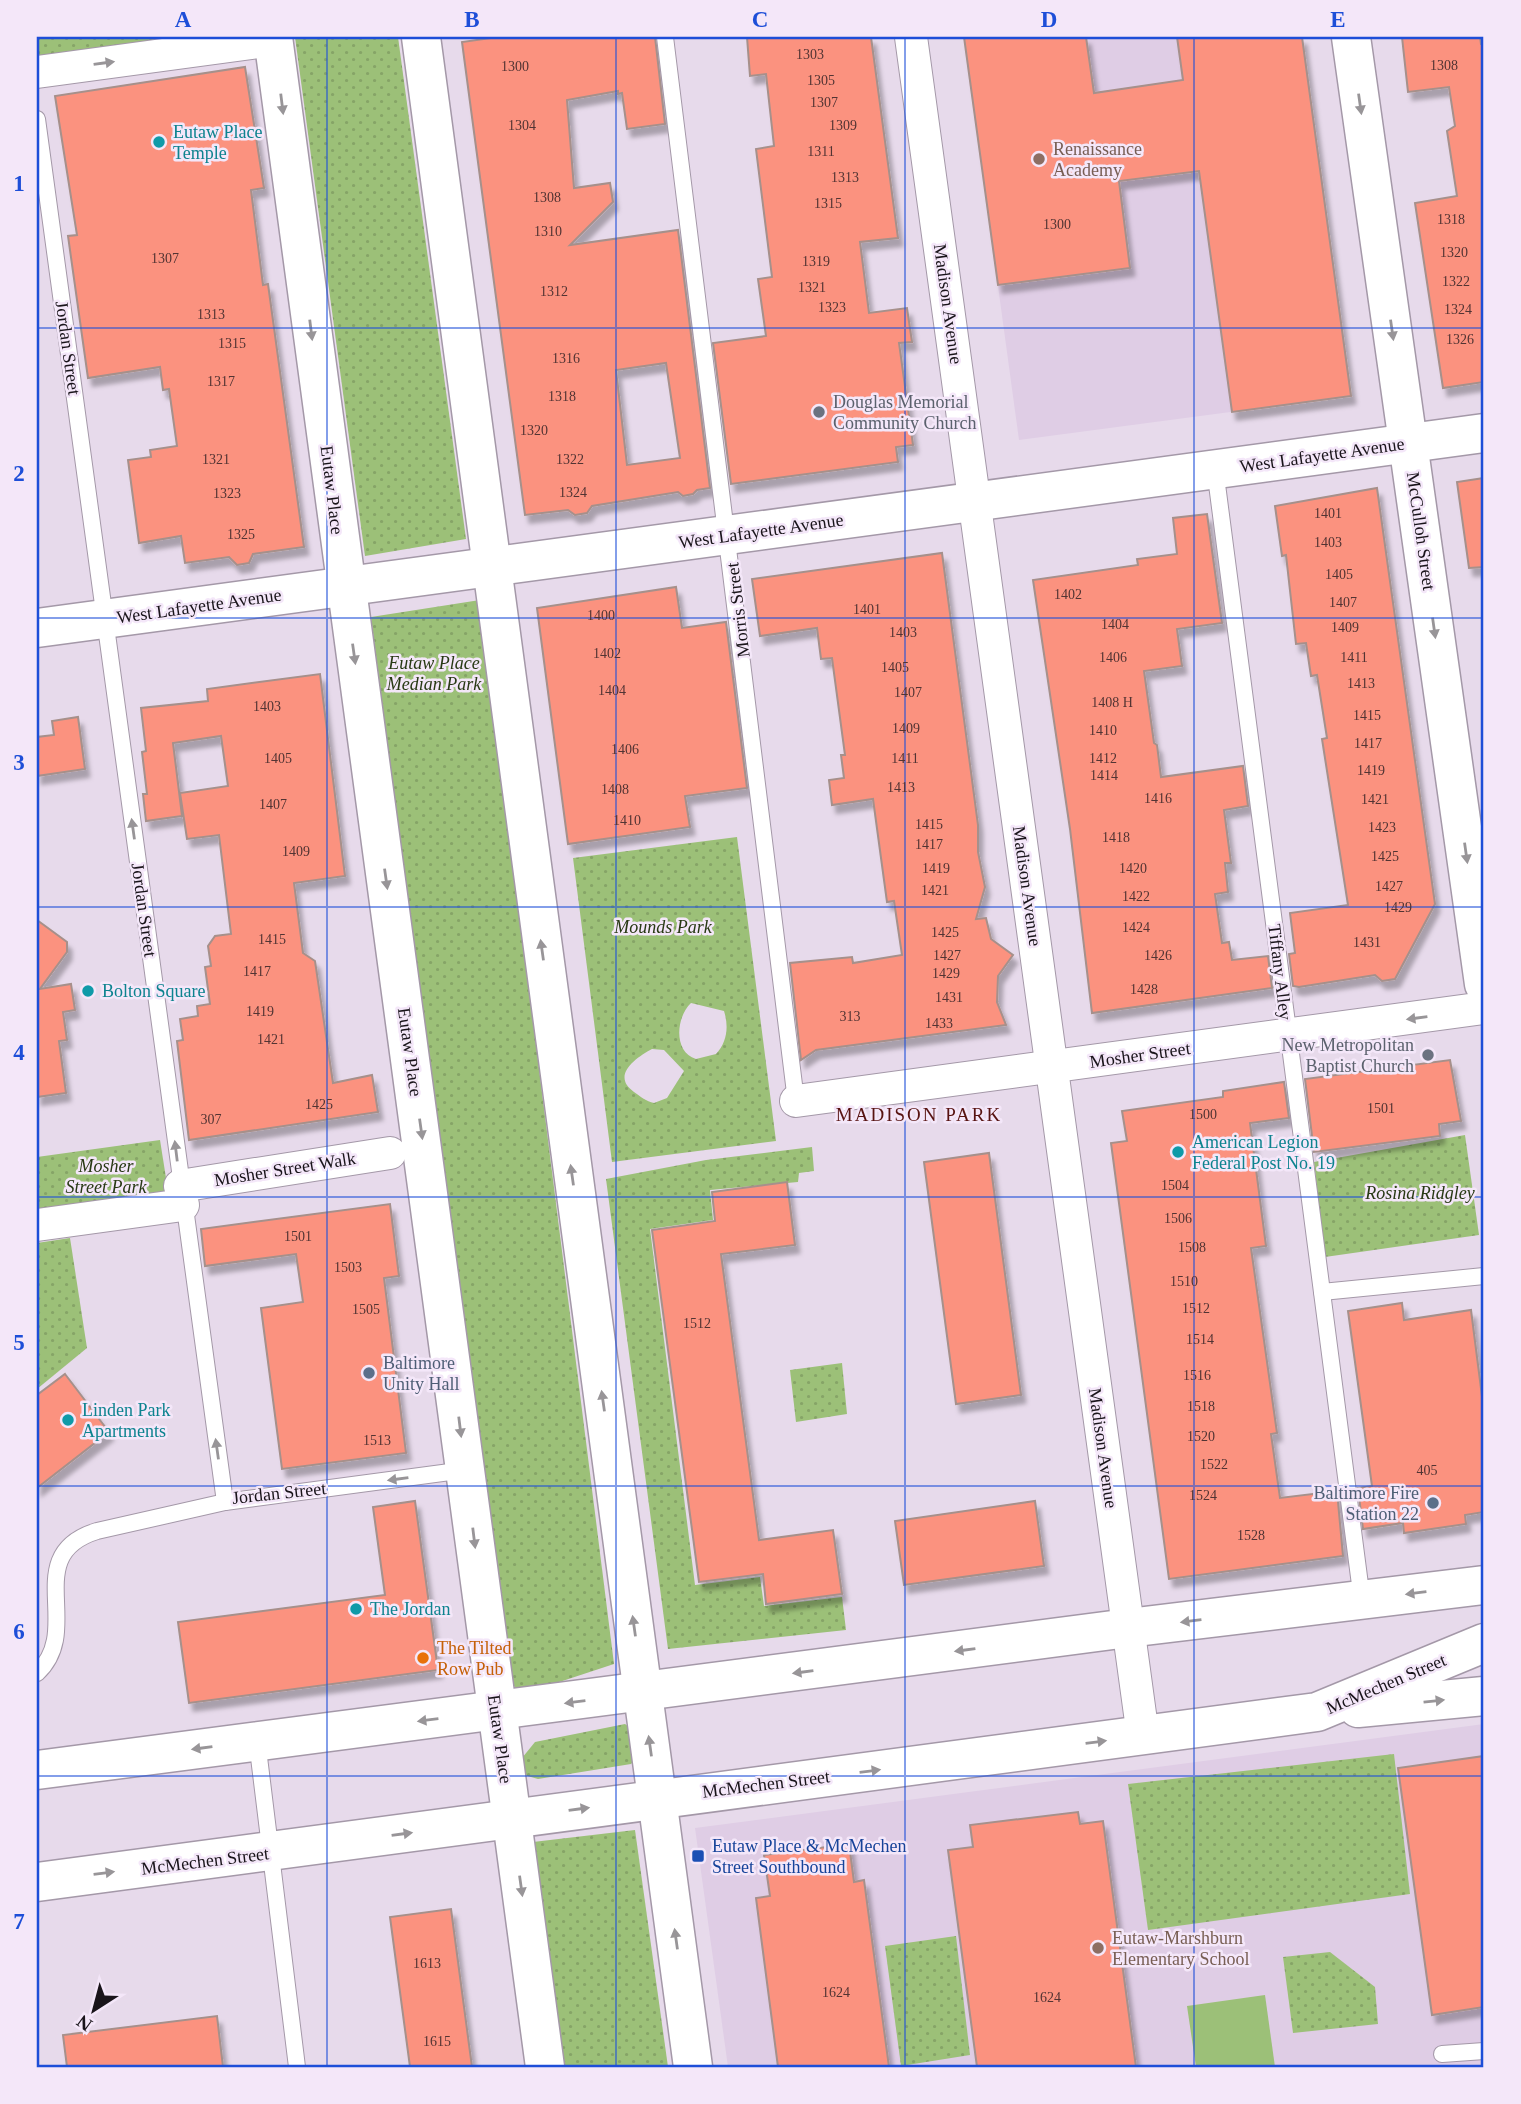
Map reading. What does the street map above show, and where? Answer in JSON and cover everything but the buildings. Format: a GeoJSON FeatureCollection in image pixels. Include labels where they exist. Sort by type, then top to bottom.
{"type":"FeatureCollection","features":[{"type":"Feature","properties":{"kind":"street"},"geometry":{"type":"LineString","coordinates":[[421,37],[693,2067]]}},
{"type":"Feature","properties":{"kind":"street","name":"Madison Avenue"},"geometry":{"type":"LineString","coordinates":[[911,37],[1143,1736]]}},
{"type":"Feature","properties":{"kind":"street","name":"McCulloh Street"},"geometry":{"type":"LineString","coordinates":[[1351,37],[1484,984]]}},
{"type":"Feature","properties":{"kind":"street"},"geometry":{"type":"LineString","coordinates":[[37,72],[273,38]]}},
{"type":"Feature","properties":{"kind":"street","name":"Eutaw Place"},"geometry":{"type":"LineString","coordinates":[[273,38],[545,2067]]}},
{"type":"Feature","properties":{"kind":"street","name":"West Lafayette Avenue"},"geometry":{"type":"LineString","coordinates":[[37,628],[1484,433]]}},
{"type":"Feature","properties":{"kind":"street","name":"Mosher Street"},"geometry":{"type":"LineString","coordinates":[[796,1101],[1484,1008]]}},
{"type":"Feature","properties":{"kind":"street","name":"Mosher Street Walk"},"geometry":{"type":"LineString","coordinates":[[182,1195],[390,1153]]}},
{"type":"Feature","properties":{"kind":"street"},"geometry":{"type":"LineString","coordinates":[[37,1225],[182,1195]]}},
{"type":"Feature","properties":{"kind":"street"},"geometry":{"type":"LineString","coordinates":[[37,1770],[643,1694],[1128,1628],[1484,1585]]}},
{"type":"Feature","properties":{"kind":"street","name":"McMechen Street"},"geometry":{"type":"LineString","coordinates":[[37,1882],[1317,1712],[1484,1643]]}},
{"type":"Feature","properties":{"kind":"street"},"geometry":{"type":"LineString","coordinates":[[1317,1712],[1484,1696]]}},
{"type":"Feature","properties":{"kind":"lane","name":"Morris Street"},"geometry":{"type":"LineString","coordinates":[[665,37],[729,535],[796,1101]]}},
{"type":"Feature","properties":{"kind":"lane","name":"Jordan Street"},"geometry":{"type":"LineString","coordinates":[[37,119],[225,1502],[466,1470]]}},
{"type":"Feature","properties":{"kind":"lane","name":"Tiffany Alley"},"geometry":{"type":"LineString","coordinates":[[1215,469],[1362,1600]]}},
{"type":"Feature","properties":{"kind":"lane"},"geometry":{"type":"LineString","coordinates":[[1322,1292],[1484,1276]]}},
{"type":"Feature","properties":{"kind":"lane"},"geometry":{"type":"LineString","coordinates":[[37,1673],[54,1651],[58,1632],[54,1573],[67,1548],[82,1535],[225,1502]]}},
{"type":"Feature","properties":{"kind":"lane"},"geometry":{"type":"LineString","coordinates":[[257,1741],[297,2067]]}},
{"type":"Feature","properties":{"kind":"lane"},"geometry":{"type":"LineString","coordinates":[[1442,2054],[1484,2051]]}},
{"type":"Feature","properties":{"kind":"shaded area"},"geometry":{"type":"Polygon","coordinates":[[[964,37],[1302,37],[1351,396],[1019,440],[964,37]]]}},
{"type":"Feature","properties":{"kind":"shaded area","name":"Eutaw-Marshburn Elementary School"},"geometry":{"type":"Polygon","coordinates":[[[1484,1724],[1484,2067],[728,2067],[695,1828],[1484,1724]]]}},
{"type":"Feature","properties":{"kind":"green space"},"geometry":{"type":"Polygon","coordinates":[[[37,37],[252,37],[37,70],[37,37]]]}},
{"type":"Feature","properties":{"kind":"green space"},"geometry":{"type":"Polygon","coordinates":[[[295,37],[398,37],[466,539],[365,556],[295,37]]]}},
{"type":"Feature","properties":{"kind":"green space","name":"Eutaw Place Median Park"},"geometry":{"type":"Polygon","coordinates":[[[480,600],[614,1664],[529,1692],[510,1685],[371,617],[480,600]]]}},
{"type":"Feature","properties":{"kind":"green space","name":"Mounds Park"},"geometry":{"type":"Polygon","coordinates":[[[737,837],[776,1141],[612,1162],[573,858],[737,837]],[[691,1003],[680,1025],[680,1042],[683,1049],[696,1059],[716,1054],[726,1034],[724,1011],[691,1003]],[[652,1049],[633,1062],[625,1074],[625,1080],[634,1092],[654,1103],[667,1098],[684,1071],[664,1050],[652,1049]]]}},
{"type":"Feature","properties":{"kind":"green space","name":"Rosina Ridgley"},"geometry":{"type":"Polygon","coordinates":[[[1465,1135],[1479,1235],[1325,1257],[1314,1162],[1465,1135]]]}},
{"type":"Feature","properties":{"kind":"green space","name":"Mosher Street Park"},"geometry":{"type":"Polygon","coordinates":[[[160,1140],[169,1197],[37,1215],[37,1157],[160,1140]]]}},
{"type":"Feature","properties":{"kind":"green space"},"geometry":{"type":"Polygon","coordinates":[[[812,1147],[814,1171],[799,1173],[798,1182],[710,1190],[713,1220],[650,1229],[695,1585],[760,1577],[764,1606],[842,1597],[846,1630],[668,1649],[606,1179],[706,1160],[812,1147]]]}},
{"type":"Feature","properties":{"kind":"green space"},"geometry":{"type":"Polygon","coordinates":[[[70,1238],[87,1348],[37,1389],[37,1243],[70,1238]]]}},
{"type":"Feature","properties":{"kind":"green space"},"geometry":{"type":"Polygon","coordinates":[[[842,1363],[847,1414],[796,1422],[790,1370],[842,1363]]]}},
{"type":"Feature","properties":{"kind":"green space"},"geometry":{"type":"Polygon","coordinates":[[[625,1724],[632,1729],[636,1759],[631,1764],[538,1779],[524,1775],[522,1758],[535,1742],[625,1724]]]}},
{"type":"Feature","properties":{"kind":"green space"},"geometry":{"type":"Polygon","coordinates":[[[1394,1754],[1410,1894],[1148,1930],[1128,1784],[1394,1754]]]}},
{"type":"Feature","properties":{"kind":"green space"},"geometry":{"type":"Polygon","coordinates":[[[635,1830],[668,2067],[562,2067],[533,1842],[635,1830]]]}},
{"type":"Feature","properties":{"kind":"green space"},"geometry":{"type":"Polygon","coordinates":[[[956,1936],[970,2055],[901,2066],[885,1946],[956,1936]]]}},
{"type":"Feature","properties":{"kind":"green space"},"geometry":{"type":"Polygon","coordinates":[[[1330,1952],[1375,1987],[1378,2024],[1293,2033],[1283,1957],[1330,1952]]]}},
{"type":"Feature","properties":{"kind":"green space"},"geometry":{"type":"Polygon","coordinates":[[[1265,1995],[1275,2067],[1196,2067],[1187,2006],[1265,1995]]]}},
{"type":"Feature","properties":{"kind":"place","name":"Eutaw Place Temple"},"geometry":{"type":"Point","coordinates":[159,142]}},
{"type":"Feature","properties":{"kind":"place","name":"Renaissance Academy"},"geometry":{"type":"Point","coordinates":[1039,159]}},
{"type":"Feature","properties":{"kind":"place","name":"Douglas Memorial Community Church"},"geometry":{"type":"Point","coordinates":[819,412]}},
{"type":"Feature","properties":{"kind":"place","name":"Bolton Square"},"geometry":{"type":"Point","coordinates":[88,991]}},
{"type":"Feature","properties":{"kind":"place","name":"New Metropolitan Baptist Church"},"geometry":{"type":"Point","coordinates":[1428,1055]}},
{"type":"Feature","properties":{"kind":"place","name":"American Legion Federal Post No. 19"},"geometry":{"type":"Point","coordinates":[1178,1152]}},
{"type":"Feature","properties":{"kind":"place","name":"Baltimore Unity Hall"},"geometry":{"type":"Point","coordinates":[369,1373]}},
{"type":"Feature","properties":{"kind":"place","name":"Linden Park Apartments"},"geometry":{"type":"Point","coordinates":[68,1420]}},
{"type":"Feature","properties":{"kind":"place","name":"Baltimore Fire Station 22"},"geometry":{"type":"Point","coordinates":[1433,1503]}},
{"type":"Feature","properties":{"kind":"place","name":"The Jordan"},"geometry":{"type":"Point","coordinates":[356,1609]}},
{"type":"Feature","properties":{"kind":"place","name":"The Tilted Row Pub"},"geometry":{"type":"Point","coordinates":[423,1658]}},
{"type":"Feature","properties":{"kind":"place","name":"Eutaw Place & McMechen Street Southbound"},"geometry":{"type":"Point","coordinates":[698,1856]}},
{"type":"Feature","properties":{"kind":"place","name":"Eutaw-Marshburn Elementary School"},"geometry":{"type":"Point","coordinates":[1098,1948]}},
{"type":"Feature","properties":{"kind":"district","name":"MADISON PARK"},"geometry":{"type":"Point","coordinates":[919,1114]}}]}
